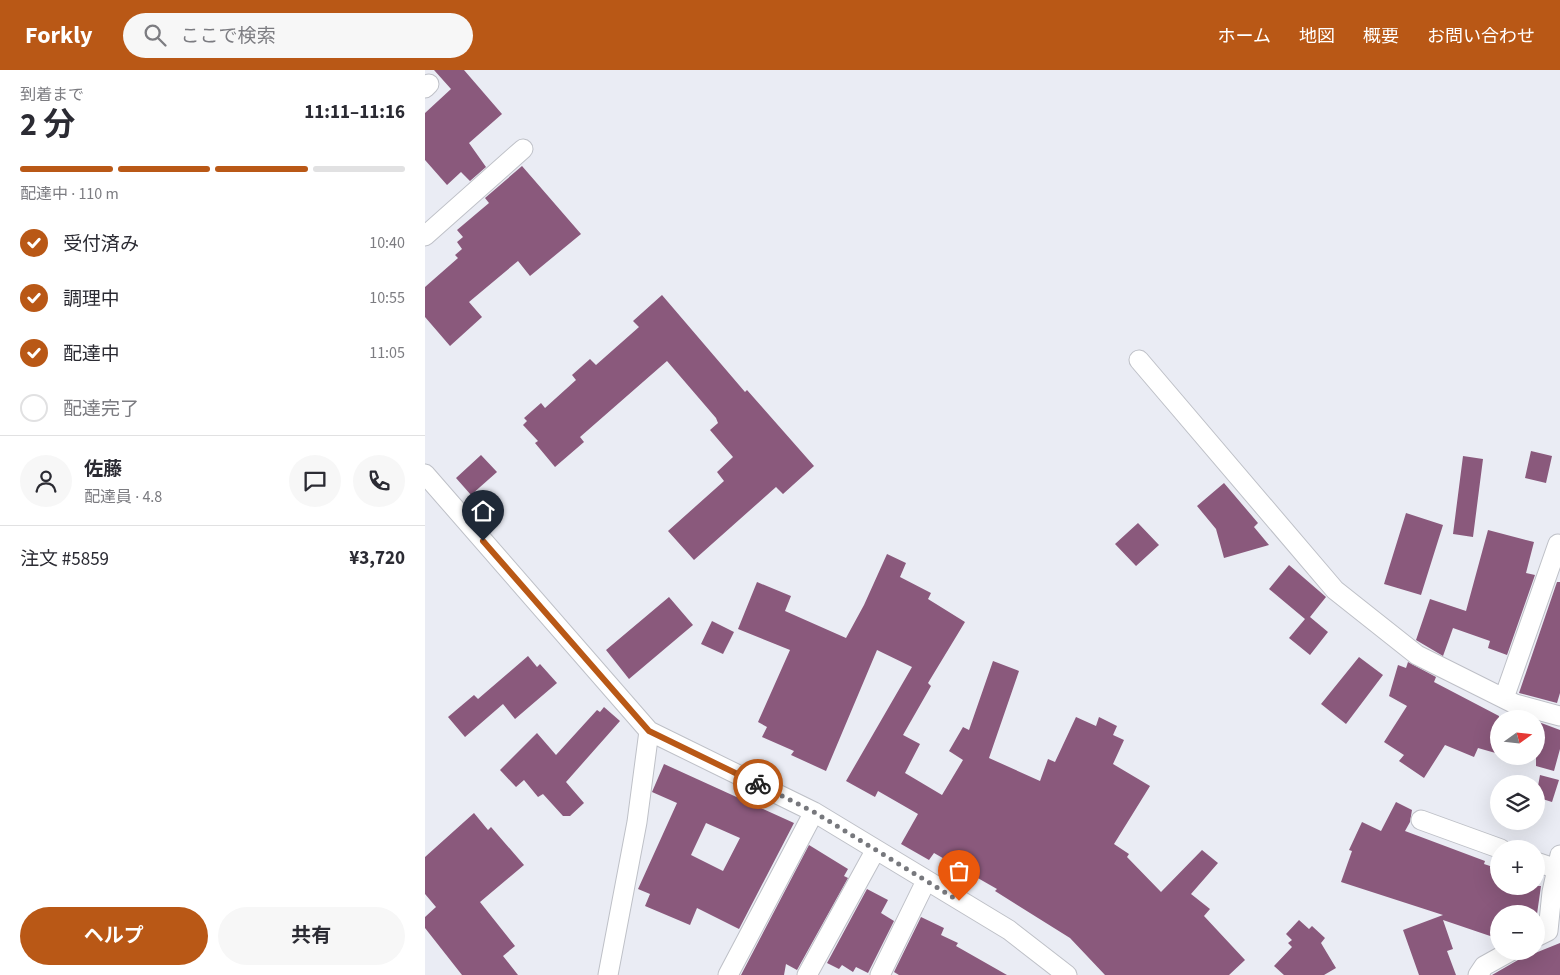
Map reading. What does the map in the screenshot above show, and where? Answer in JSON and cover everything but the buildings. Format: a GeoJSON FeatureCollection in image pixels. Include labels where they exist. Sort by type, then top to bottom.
{"type":"FeatureCollection","features":[{"type":"Feature","properties":{"kind":"street"},"geometry":{"type":"LineString","coordinates":[[425,236],[523,149]]}},
{"type":"Feature","properties":{"kind":"street"},"geometry":{"type":"LineString","coordinates":[[1139,360],[1335,590],[1417,654],[1515,704],[1560,716]]}},
{"type":"Feature","properties":{"kind":"street"},"geometry":{"type":"LineString","coordinates":[[428,483],[649,731],[814,812],[875,851],[1009,930],[1067,975]]}},
{"type":"Feature","properties":{"kind":"street"},"geometry":{"type":"LineString","coordinates":[[1504,698],[1558,544]]}},
{"type":"Feature","properties":{"kind":"street"},"geometry":{"type":"LineString","coordinates":[[608,975],[637,822],[649,731]]}},
{"type":"Feature","properties":{"kind":"street"},"geometry":{"type":"LineString","coordinates":[[728,975],[814,812]]}},
{"type":"Feature","properties":{"kind":"street"},"geometry":{"type":"LineString","coordinates":[[1421,820],[1490,845]]}},
{"type":"Feature","properties":{"kind":"street"},"geometry":{"type":"LineString","coordinates":[[807,975],[875,851]]}},
{"type":"Feature","properties":{"kind":"street"},"geometry":{"type":"LineString","coordinates":[[1545,862],[1558,862],[1552,892],[1548,932]]}},
{"type":"Feature","properties":{"kind":"street"},"geometry":{"type":"LineString","coordinates":[[880,975],[926,881]]}},
{"type":"Feature","properties":{"kind":"street"},"geometry":{"type":"LineString","coordinates":[[1478,975],[1484,966],[1495,960]]}},
{"type":"Feature","properties":{"kind":"way so far"},"geometry":{"type":"LineString","coordinates":[[758,784],[814,812],[959,901]]}},
{"type":"Feature","properties":{"kind":"route"},"geometry":{"type":"LineString","coordinates":[[483,541],[649,731],[758,784]]}}]}
